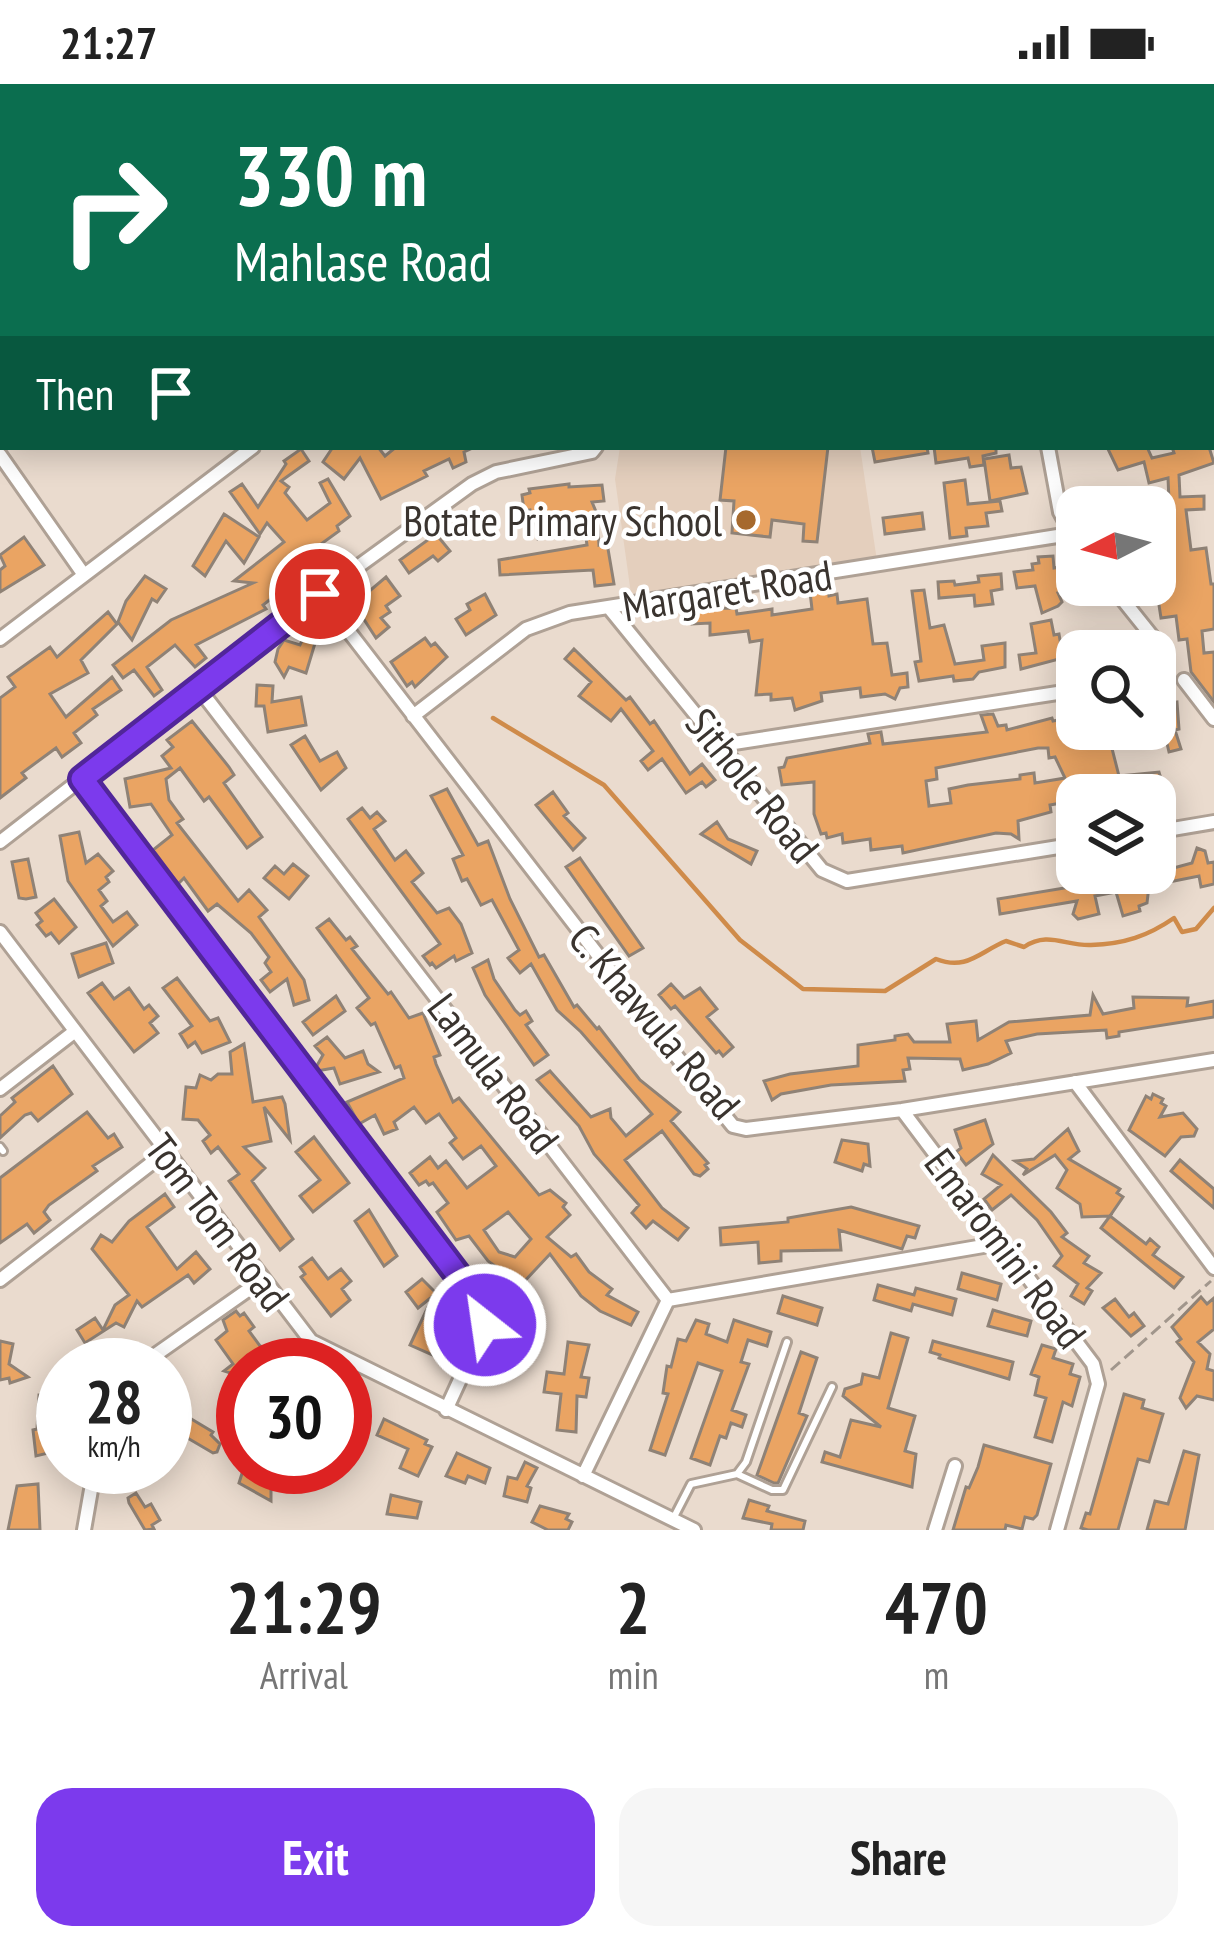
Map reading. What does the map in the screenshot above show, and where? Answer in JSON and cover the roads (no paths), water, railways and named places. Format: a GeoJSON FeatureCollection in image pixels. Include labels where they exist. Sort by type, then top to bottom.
{"type":"FeatureCollection","features":[{"type":"Feature","properties":{"kind":"street"},"geometry":{"type":"LineString","coordinates":[[0,639],[249,450]]}},
{"type":"Feature","properties":{"kind":"street"},"geometry":{"type":"LineString","coordinates":[[0,842],[320,594],[484,477],[594,450]]}},
{"type":"Feature","properties":{"kind":"street"},"geometry":{"type":"LineString","coordinates":[[1049,450],[1056,490]]}},
{"type":"Feature","properties":{"kind":"street"},"geometry":{"type":"LineString","coordinates":[[0,455],[84,575]]}},
{"type":"Feature","properties":{"kind":"street","name":"Margaret Road"},"geometry":{"type":"LineString","coordinates":[[413,716],[526,629],[570,614],[1056,541]]}},
{"type":"Feature","properties":{"kind":"street","name":"C. Khawula Road"},"geometry":{"type":"LineString","coordinates":[[320,594],[733,1126],[746,1129],[902,1110],[1214,1060]]}},
{"type":"Feature","properties":{"kind":"street"},"geometry":{"type":"LineString","coordinates":[[1128,606],[1147,630]]}},
{"type":"Feature","properties":{"kind":"street","name":"Sithole Road"},"geometry":{"type":"LineString","coordinates":[[610,609],[822,870],[836,879],[1056,847]]}},
{"type":"Feature","properties":{"kind":"street"},"geometry":{"type":"LineString","coordinates":[[1184,680],[1214,719]]}},
{"type":"Feature","properties":{"kind":"street","name":"Lamula Road"},"geometry":{"type":"LineString","coordinates":[[200,690],[668,1300]]}},
{"type":"Feature","properties":{"kind":"street"},"geometry":{"type":"LineString","coordinates":[[721,745],[1056,693]]}},
{"type":"Feature","properties":{"kind":"street"},"geometry":{"type":"LineString","coordinates":[[82,779],[479,1303],[485,1325],[446,1410]]}},
{"type":"Feature","properties":{"kind":"street"},"geometry":{"type":"LineString","coordinates":[[1176,828],[1214,822]]}},
{"type":"Feature","properties":{"kind":"street","name":"Tom Tom Road"},"geometry":{"type":"LineString","coordinates":[[0,932],[311,1341],[694,1530]]}},
{"type":"Feature","properties":{"kind":"street"},"geometry":{"type":"LineString","coordinates":[[0,1089],[74,1032]]}},
{"type":"Feature","properties":{"kind":"street"},"geometry":{"type":"LineString","coordinates":[[1075,1082],[1214,1268]]}},
{"type":"Feature","properties":{"kind":"street","name":"Emaromini Road"},"geometry":{"type":"LineString","coordinates":[[902,1110],[1088,1354],[1096,1372],[1098,1384],[1057,1530]]}},
{"type":"Feature","properties":{"kind":"street"},"geometry":{"type":"LineString","coordinates":[[0,1280],[166,1152]]}},
{"type":"Feature","properties":{"kind":"street"},"geometry":{"type":"LineString","coordinates":[[583,1476],[668,1300],[1001,1243]]}},
{"type":"Feature","properties":{"kind":"street"},"geometry":{"type":"LineString","coordinates":[[179,1338],[262,1280]]}},
{"type":"Feature","properties":{"kind":"street"},"geometry":{"type":"LineString","coordinates":[[934,1530],[955,1466]]}},
{"type":"Feature","properties":{"kind":"street"},"geometry":{"type":"LineString","coordinates":[[84,1530],[90,1494]]}},
{"type":"Feature","properties":{"kind":"lane"},"geometry":{"type":"LineString","coordinates":[[737,1474],[746,1462],[787,1342]]}},
{"type":"Feature","properties":{"kind":"lane"},"geometry":{"type":"LineString","coordinates":[[672,1520],[691,1484],[737,1474],[772,1490],[783,1490],[832,1387]]}},
{"type":"Feature","properties":{"kind":"waterway"},"geometry":{"type":"LineString","coordinates":[[493,718],[604,785],[740,940],[803,989],[885,991],[936,959],[965,961],[1006,941],[1024,947],[1049,940],[1114,943],[1145,934],[1174,918],[1182,932],[1196,929],[1214,908]]}},
{"type":"Feature","properties":{"kind":"place","name":"Botate Primary School"},"geometry":{"type":"Point","coordinates":[746,520]}}]}
